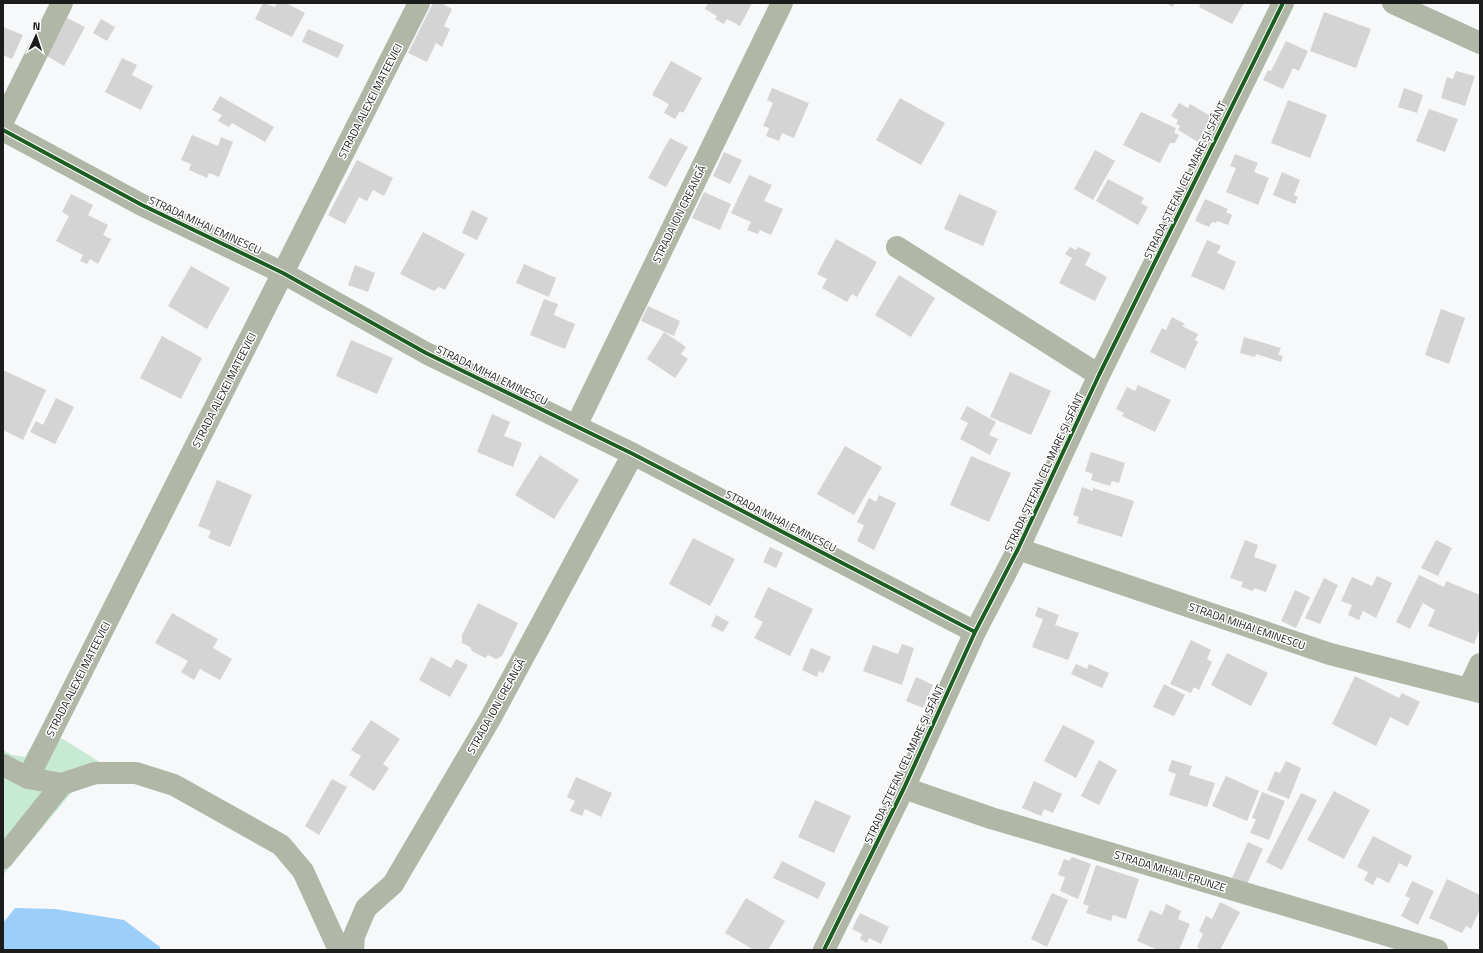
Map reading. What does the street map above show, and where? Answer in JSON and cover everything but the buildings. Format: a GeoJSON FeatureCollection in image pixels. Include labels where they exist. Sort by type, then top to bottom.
{"type":"FeatureCollection","features":[{"type":"Feature","properties":{"kind":"street"},"geometry":{"type":"LineString","coordinates":[[3,121],[62,3]]}},
{"type":"Feature","properties":{"kind":"street","name":"STRADA ALEXEI MATEEVICI"},"geometry":{"type":"LineString","coordinates":[[28,778],[419,3]]}},
{"type":"Feature","properties":{"kind":"street","name":"STRADA ION CREANGĂ"},"geometry":{"type":"LineString","coordinates":[[576,426],[782,3]]}},
{"type":"Feature","properties":{"kind":"street","name":"STRADA ȘTEFAN CEL MARE ȘI SFÂNT"},"geometry":{"type":"LineString","coordinates":[[824,950],[904,788],[975,632],[1018,549],[1099,375],[1283,3]]}},
{"type":"Feature","properties":{"kind":"street"},"geometry":{"type":"LineString","coordinates":[[1393,3],[1480,43]]}},
{"type":"Feature","properties":{"kind":"street","name":"STRADA MIHAI EMINESCU"},"geometry":{"type":"LineString","coordinates":[[3,130],[142,206],[283,272],[426,353],[633,454],[975,632]]}},
{"type":"Feature","properties":{"kind":"street"},"geometry":{"type":"LineString","coordinates":[[897,247],[1099,375]]}},
{"type":"Feature","properties":{"kind":"street","name":"STRADA ION CREANGĂ"},"geometry":{"type":"LineString","coordinates":[[353,950],[354,936],[366,908],[393,884],[490,719],[633,454]]}},
{"type":"Feature","properties":{"kind":"street","name":"STRADA MIHAI EMINESCU"},"geometry":{"type":"LineString","coordinates":[[1018,549],[1330,654],[1475,690]]}},
{"type":"Feature","properties":{"kind":"street"},"geometry":{"type":"LineString","coordinates":[[1475,690],[1480,664]]}},
{"type":"Feature","properties":{"kind":"street"},"geometry":{"type":"LineString","coordinates":[[3,765],[28,778],[62,784],[95,773],[136,773],[174,785],[281,845],[303,871],[338,950]]}},
{"type":"Feature","properties":{"kind":"street"},"geometry":{"type":"LineString","coordinates":[[3,858],[62,784]]}},
{"type":"Feature","properties":{"kind":"street","name":"STRADA MIHAIL FRUNZE"},"geometry":{"type":"LineString","coordinates":[[904,788],[991,818],[1437,950]]}},
{"type":"Feature","properties":{"kind":"green space"},"geometry":{"type":"Polygon","coordinates":[[[37,736],[63,739],[101,763],[125,783],[86,785],[72,792],[3,875],[3,750],[12,755],[25,757],[37,736]]]}},
{"type":"Feature","properties":{"kind":"water"},"geometry":{"type":"Polygon","coordinates":[[[15,908],[55,909],[124,920],[160,947],[160,950],[3,950],[3,923],[15,908]]]}},
{"type":"Feature","properties":{"kind":"cycle path"},"geometry":{"type":"LineString","coordinates":[[824,950],[904,788],[975,632],[1018,549],[1099,375],[1283,3]]}},
{"type":"Feature","properties":{"kind":"cycle path"},"geometry":{"type":"LineString","coordinates":[[3,130],[142,205],[283,273],[426,353],[633,454],[975,632]]}}]}
